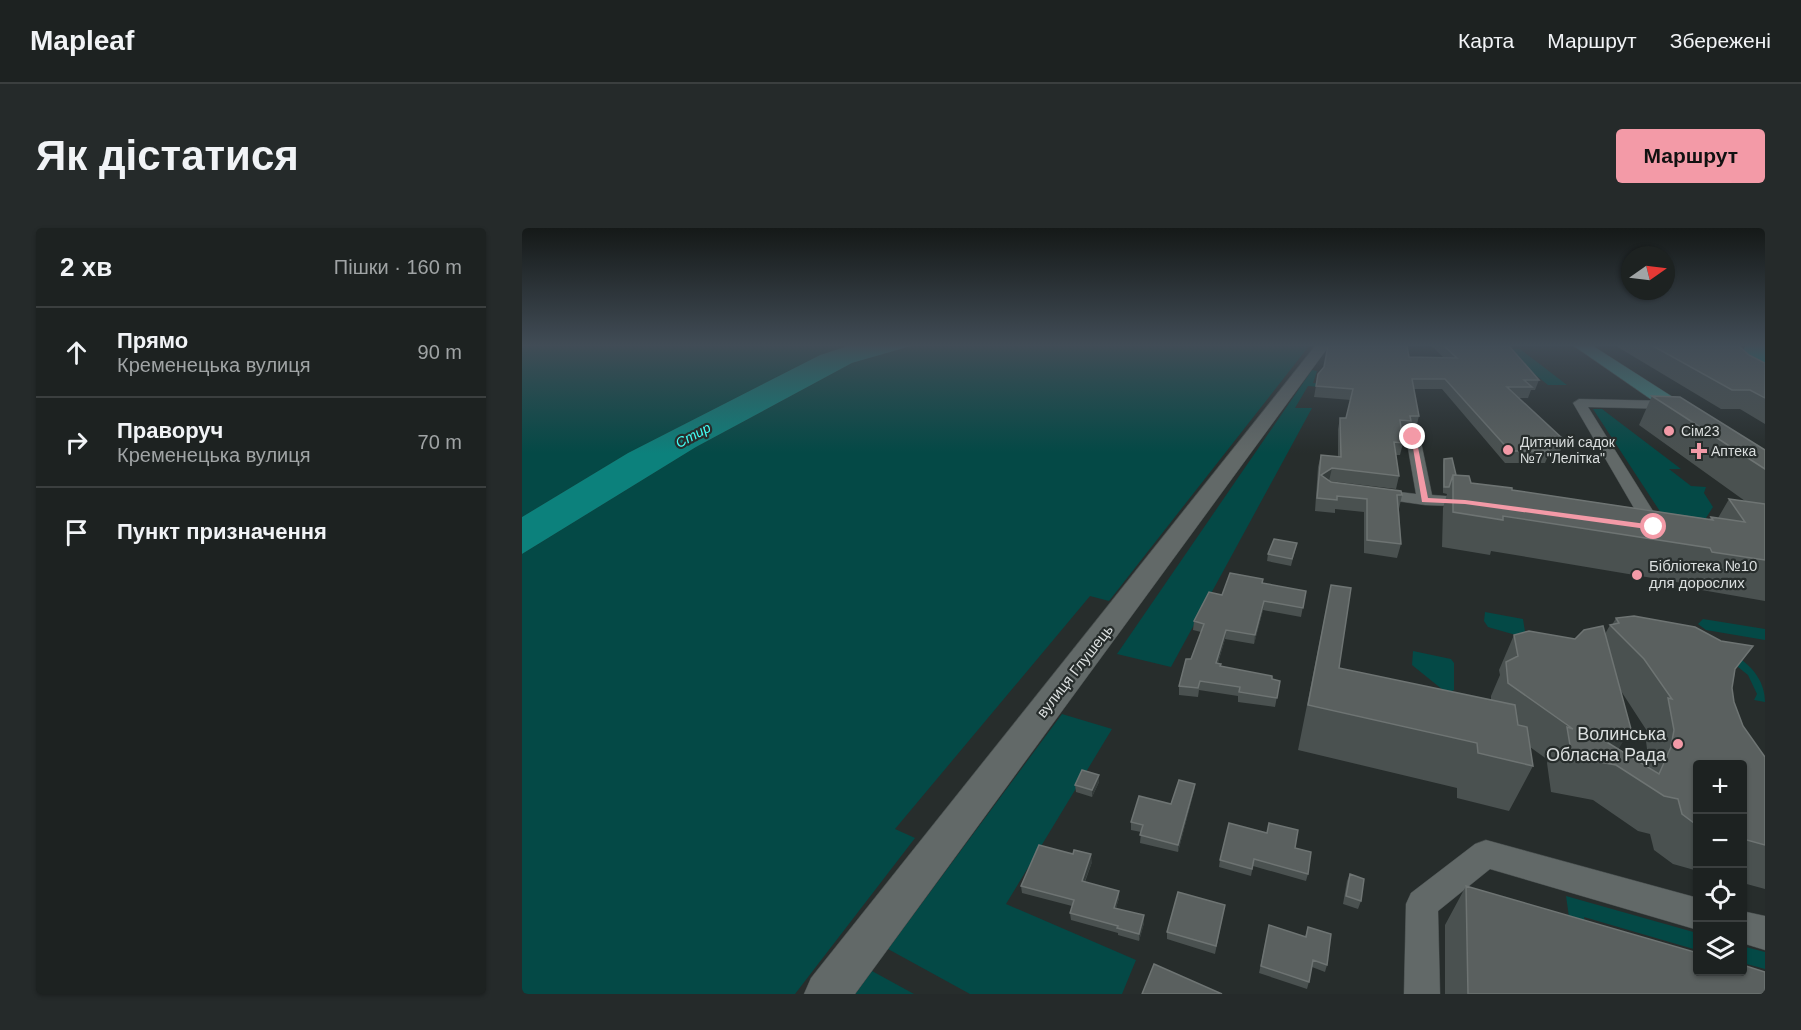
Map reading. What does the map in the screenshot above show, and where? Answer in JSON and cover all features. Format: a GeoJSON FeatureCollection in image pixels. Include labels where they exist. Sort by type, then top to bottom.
{"type":"FeatureCollection","features":[{"type":"Feature","properties":{"kind":"main road"},"geometry":{"type":"LineString","coordinates":[[1636,382],[1765,467]]}},
{"type":"Feature","properties":{"kind":"street","name":"вулиця Глушець"},"geometry":{"type":"LineString","coordinates":[[827,994],[1295,382]]}},
{"type":"Feature","properties":{"kind":"street"},"geometry":{"type":"LineString","coordinates":[[1631,524],[1654,527],[1579,403],[1671,405]]}},
{"type":"Feature","properties":{"kind":"street"},"geometry":{"type":"LineString","coordinates":[[1413,437],[1425,500]]}},
{"type":"Feature","properties":{"kind":"street"},"geometry":{"type":"LineString","coordinates":[[1361,492],[1488,505]]}},
{"type":"Feature","properties":{"kind":"street"},"geometry":{"type":"LineString","coordinates":[[1422,994],[1422,904],[1486,854],[1693,913]]}},
{"type":"Feature","properties":{"kind":"street"},"geometry":{"type":"LineString","coordinates":[[1747,928],[1765,933]]}},
{"type":"Feature","properties":{"kind":"shaded area"},"geometry":{"type":"Polygon","coordinates":[[[522,382],[768,382],[628,453],[522,517],[522,382]]]}},
{"type":"Feature","properties":{"kind":"shaded area"},"geometry":{"type":"Polygon","coordinates":[[[817,382],[1281,382],[1109,601],[1090,596],[895,829],[915,838],[795,994],[522,994],[522,554],[696,447],[817,382]]]}},
{"type":"Feature","properties":{"kind":"shaded area"},"geometry":{"type":"Polygon","coordinates":[[[1304,382],[1322,384],[1321,387],[1308,386],[1295,408],[1312,408],[1171,667],[1117,654],[1304,382]]]}},
{"type":"Feature","properties":{"kind":"shaded area"},"geometry":{"type":"Polygon","coordinates":[[[1544,382],[1563,382],[1567,385],[1548,385],[1544,382]]]}},
{"type":"Feature","properties":{"kind":"shaded area"},"geometry":{"type":"Polygon","coordinates":[[[1593,409],[1602,409],[1681,469],[1669,469],[1691,486],[1706,487],[1704,493],[1713,507],[1704,521],[1663,516],[1593,409]]]}},
{"type":"Feature","properties":{"kind":"shaded area"},"geometry":{"type":"Polygon","coordinates":[[[1485,612],[1523,619],[1526,638],[1488,627],[1484,621],[1485,612]]]}},
{"type":"Feature","properties":{"kind":"shaded area"},"geometry":{"type":"Polygon","coordinates":[[[1703,619],[1765,629],[1765,640],[1706,630],[1698,624],[1703,619]]]}},
{"type":"Feature","properties":{"kind":"shaded area"},"geometry":{"type":"Polygon","coordinates":[[[1413,651],[1451,659],[1454,663],[1454,690],[1450,692],[1443,690],[1412,665],[1413,651]]]}},
{"type":"Feature","properties":{"kind":"shaded area"},"geometry":{"type":"Polygon","coordinates":[[[1739,658],[1758,677],[1765,702],[1754,700],[1757,694],[1748,675],[1738,667],[1739,658]]]}},
{"type":"Feature","properties":{"kind":"shaded area"},"geometry":{"type":"Polygon","coordinates":[[[1062,714],[1112,729],[1006,904],[1136,960],[1122,994],[970,994],[888,949],[1062,714]]]}},
{"type":"Feature","properties":{"kind":"shaded area"},"geometry":{"type":"Polygon","coordinates":[[[1566,896],[1693,932],[1693,949],[1584,917],[1588,942],[1572,938],[1566,896]]]}},
{"type":"Feature","properties":{"kind":"shaded area"},"geometry":{"type":"Polygon","coordinates":[[[1747,947],[1765,952],[1765,969],[1747,964],[1747,947]]]}},
{"type":"Feature","properties":{"kind":"shaded area"},"geometry":{"type":"Polygon","coordinates":[[[872,971],[914,994],[855,994],[872,971]]]}},
{"type":"Feature","properties":{"kind":"water","name":"Стир"},"geometry":{"type":"Polygon","coordinates":[[[768,382],[817,382],[696,447],[522,554],[522,517],[628,453],[768,382]]]}},
{"type":"Feature","properties":{"kind":"building"},"geometry":{"type":"Polygon","coordinates":[[[1317,382],[1413,382],[1419,416],[1410,416],[1411,421],[1400,420],[1403,443],[1394,442],[1399,476],[1332,468],[1321,475],[1331,482],[1401,491],[1402,495],[1397,495],[1401,544],[1367,540],[1367,499],[1337,496],[1337,500],[1317,498],[1321,455],[1341,457],[1340,418],[1346,418],[1353,389],[1316,386],[1317,382]]]}},
{"type":"Feature","properties":{"kind":"building"},"geometry":{"type":"Polygon","coordinates":[[[1447,382],[1526,382],[1532,387],[1507,387],[1564,440],[1538,439],[1550,451],[1510,451],[1447,382]]]}},
{"type":"Feature","properties":{"kind":"building"},"geometry":{"type":"Polygon","coordinates":[[[1717,382],[1765,382],[1765,398],[1750,390],[1732,390],[1717,382]]]}},
{"type":"Feature","properties":{"kind":"building"},"geometry":{"type":"Polygon","coordinates":[[[1652,396],[1680,397],[1765,450],[1765,469],[1652,396]]]}},
{"type":"Feature","properties":{"kind":"building"},"geometry":{"type":"Polygon","coordinates":[[[1452,458],[1456,475],[1453,475],[1449,487],[1444,487],[1444,459],[1452,458]]]}},
{"type":"Feature","properties":{"kind":"building"},"geometry":{"type":"Polygon","coordinates":[[[1453,475],[1469,476],[1471,483],[1713,520],[1711,517],[1745,522],[1729,499],[1765,504],[1765,560],[1712,552],[1710,548],[1503,516],[1503,520],[1453,512],[1453,475]]]}},
{"type":"Feature","properties":{"kind":"building"},"geometry":{"type":"Polygon","coordinates":[[[1274,539],[1297,543],[1292,559],[1268,554],[1274,539]]]}},
{"type":"Feature","properties":{"kind":"building"},"geometry":{"type":"Polygon","coordinates":[[[1230,573],[1263,579],[1262,583],[1306,591],[1303,608],[1264,601],[1255,635],[1226,630],[1216,663],[1221,664],[1220,666],[1272,676],[1272,679],[1280,681],[1277,698],[1239,692],[1240,687],[1200,681],[1198,688],[1179,686],[1186,659],[1191,659],[1204,624],[1194,621],[1209,592],[1222,595],[1230,573]]]}},
{"type":"Feature","properties":{"kind":"building"},"geometry":{"type":"Polygon","coordinates":[[[1331,585],[1351,588],[1339,668],[1515,705],[1518,725],[1527,727],[1533,766],[1478,753],[1477,743],[1308,705],[1331,585]]]}},
{"type":"Feature","properties":{"kind":"building"},"geometry":{"type":"Polygon","coordinates":[[[1634,616],[1695,627],[1721,641],[1753,646],[1735,669],[1732,688],[1734,702],[1743,726],[1765,757],[1765,845],[1747,840],[1747,760],[1693,760],[1693,822],[1682,814],[1678,799],[1664,796],[1616,765],[1572,757],[1567,727],[1573,729],[1508,683],[1506,662],[1518,656],[1514,635],[1529,631],[1575,639],[1584,630],[1603,626],[1631,729],[1605,741],[1659,774],[1671,747],[1674,730],[1668,698],[1672,699],[1644,659],[1610,625],[1619,623],[1616,618],[1634,616]]]}},
{"type":"Feature","properties":{"kind":"building"},"geometry":{"type":"Polygon","coordinates":[[[1082,770],[1099,775],[1092,790],[1075,785],[1082,770]]]}},
{"type":"Feature","properties":{"kind":"building"},"geometry":{"type":"Polygon","coordinates":[[[1179,780],[1195,784],[1178,845],[1140,835],[1143,825],[1131,822],[1139,796],[1171,804],[1179,780]]]}},
{"type":"Feature","properties":{"kind":"building"},"geometry":{"type":"Polygon","coordinates":[[[1229,823],[1267,833],[1269,823],[1298,830],[1295,848],[1311,852],[1308,874],[1254,859],[1252,869],[1220,860],[1229,823]]]}},
{"type":"Feature","properties":{"kind":"building"},"geometry":{"type":"Polygon","coordinates":[[[1039,845],[1073,854],[1074,850],[1091,854],[1082,881],[1119,891],[1114,908],[1144,915],[1139,934],[1070,913],[1074,900],[1021,886],[1039,845]]]}},
{"type":"Feature","properties":{"kind":"building"},"geometry":{"type":"Polygon","coordinates":[[[1350,874],[1364,879],[1361,901],[1346,896],[1350,874]]]}},
{"type":"Feature","properties":{"kind":"building"},"geometry":{"type":"Polygon","coordinates":[[[1466,886],[1693,952],[1693,976],[1747,976],[1747,966],[1765,972],[1765,994],[1468,994],[1466,886]]]}},
{"type":"Feature","properties":{"kind":"building"},"geometry":{"type":"Polygon","coordinates":[[[1178,892],[1225,905],[1216,946],[1167,932],[1178,892]]]}},
{"type":"Feature","properties":{"kind":"building"},"geometry":{"type":"Polygon","coordinates":[[[1269,925],[1306,937],[1308,927],[1331,934],[1327,965],[1313,960],[1309,982],[1261,966],[1269,925]]]}},
{"type":"Feature","properties":{"kind":"building"},"geometry":{"type":"Polygon","coordinates":[[[1154,964],[1222,994],[1142,994],[1154,964]]]}},
{"type":"Feature","properties":{"kind":"place","name":"Сім23"},"geometry":{"type":"Point","coordinates":[1669,431]}},
{"type":"Feature","properties":{"kind":"place","name":"Дитячий садок №7 \"Лелітка\""},"geometry":{"type":"Point","coordinates":[1508,450]}},
{"type":"Feature","properties":{"kind":"place","name":"Аптека"},"geometry":{"type":"Point","coordinates":[1699,451]}},
{"type":"Feature","properties":{"kind":"place","name":"Бібліотека №10 для дорослих"},"geometry":{"type":"Point","coordinates":[1637,575]}},
{"type":"Feature","properties":{"kind":"place","name":"Волинська Обласна Рада"},"geometry":{"type":"Point","coordinates":[1678,744]}},
{"type":"Feature","properties":{"kind":"route"},"geometry":{"type":"LineString","coordinates":[[1413,437],[1425,500],[1465,502],[1654,527]]}}]}
